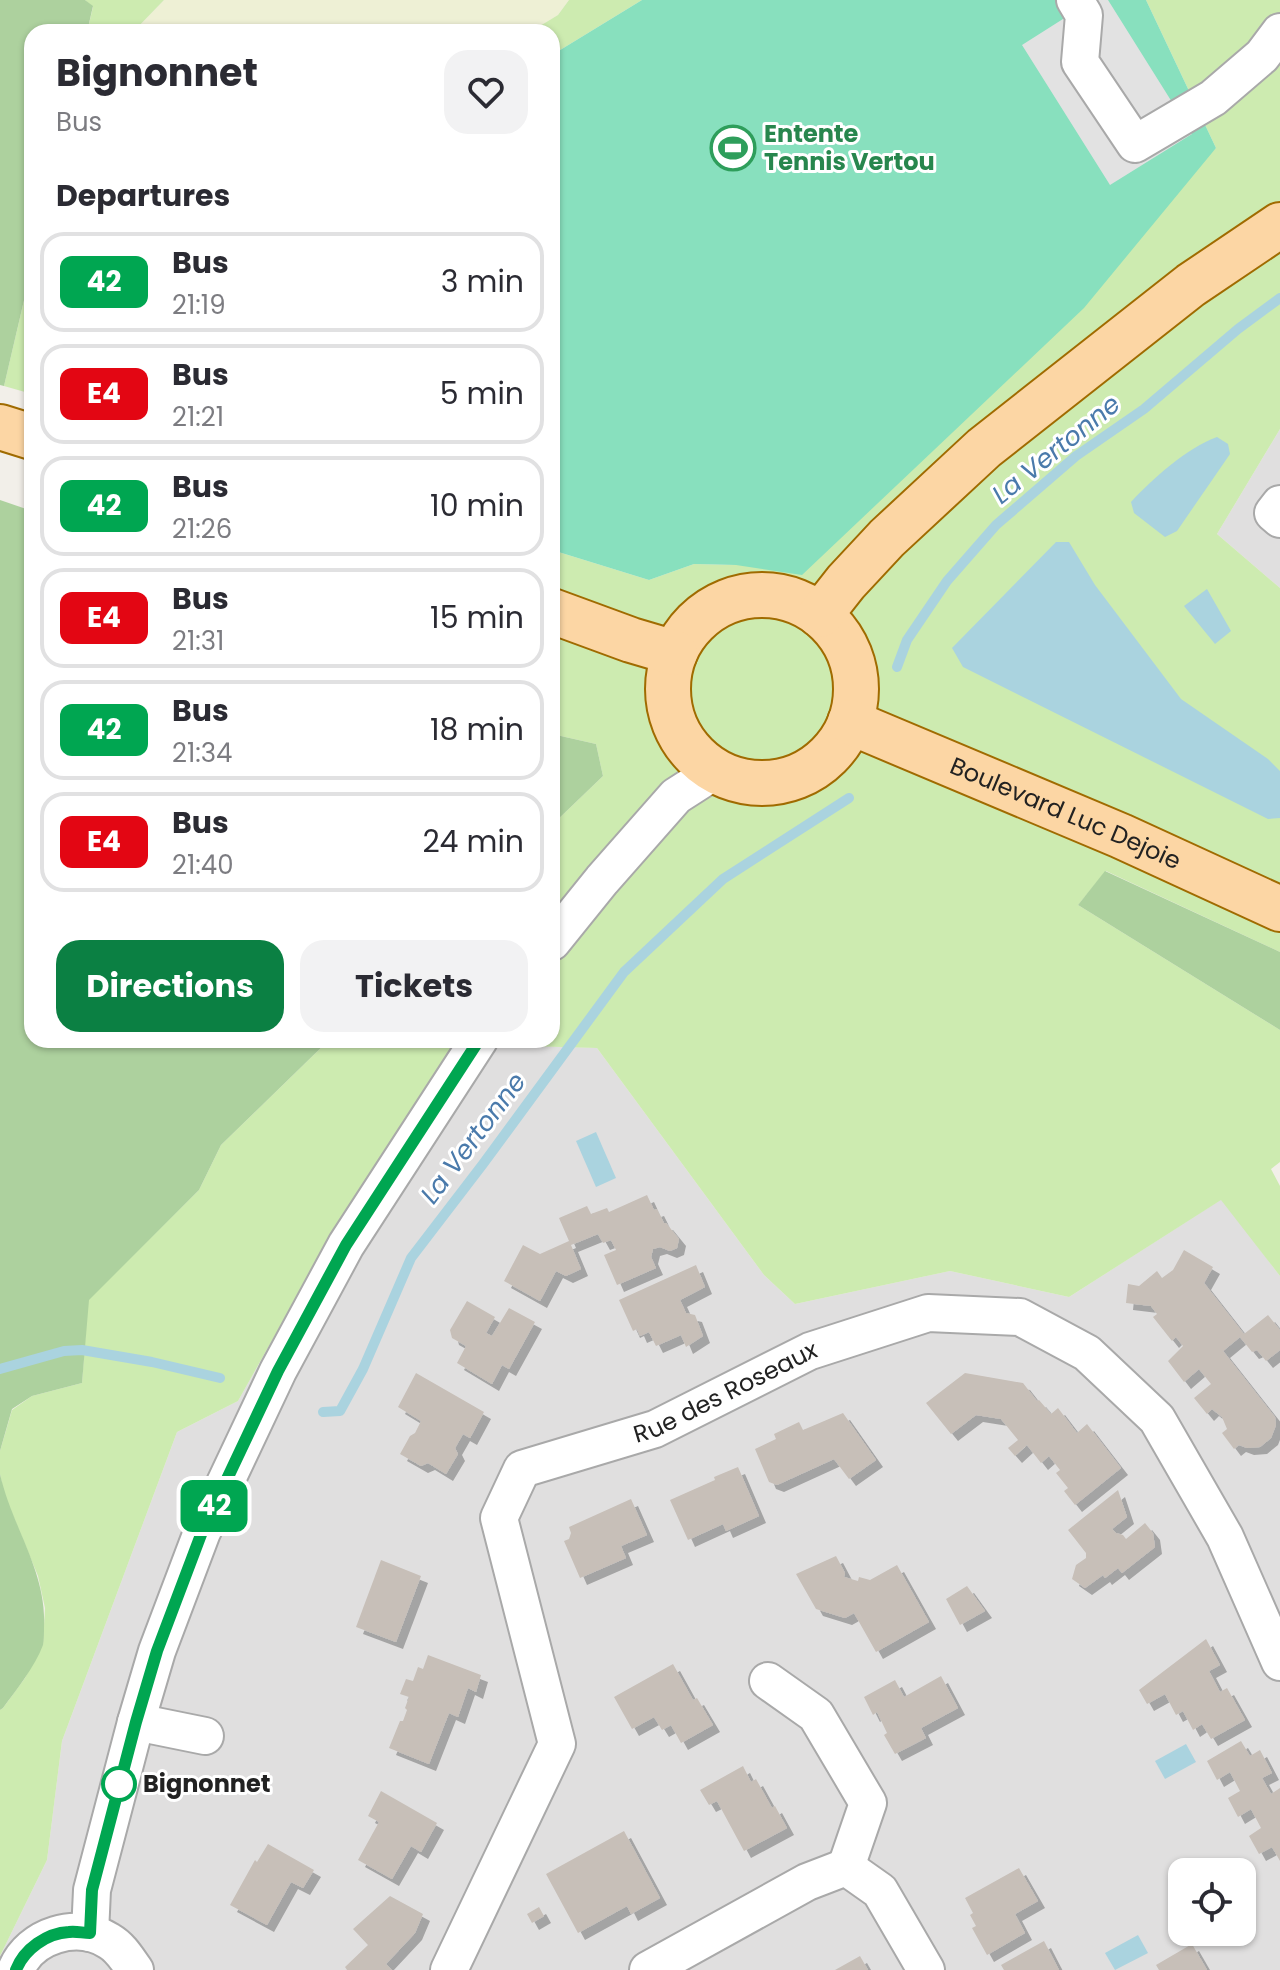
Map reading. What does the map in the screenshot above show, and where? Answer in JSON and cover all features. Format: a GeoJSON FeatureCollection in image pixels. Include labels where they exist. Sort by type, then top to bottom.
{"type":"FeatureCollection","features":[{"type":"Feature","properties":{"kind":"main road"},"geometry":{"type":"LineString","coordinates":[[820,615],[887,538],[984,448],[1191,285],[1280,225]]}},
{"type":"Feature","properties":{"kind":"main road"},"geometry":{"type":"LineString","coordinates":[[0,427],[24,434]]}},
{"type":"Feature","properties":{"kind":"main road"},"geometry":{"type":"LineString","coordinates":[[756,596],[779,597],[800,603],[820,615],[838,633],[850,656],[856,681],[850,722],[830,754],[811,769],[789,779],[765,783],[739,781],[699,760],[686,745],[671,715],[668,687],[675,653],[691,627],[714,608],[734,599],[756,596]]}},
{"type":"Feature","properties":{"kind":"main road"},"geometry":{"type":"LineString","coordinates":[[560,614],[675,653]]}},
{"type":"Feature","properties":{"kind":"main road","name":"Boulevard Luc Dejoie"},"geometry":{"type":"LineString","coordinates":[[850,722],[1121,836],[1280,909]]}},
{"type":"Feature","properties":{"kind":"street"},"geometry":{"type":"LineString","coordinates":[[1075,0],[1084,15],[1080,62],[1135,144],[1213,98],[1262,56],[1280,32]]}},
{"type":"Feature","properties":{"kind":"street"},"geometry":{"type":"LineString","coordinates":[[1280,504],[1273,513],[1280,519]]}},
{"type":"Feature","properties":{"kind":"street"},"geometry":{"type":"LineString","coordinates":[[560,932],[676,796],[715,771]]}},
{"type":"Feature","properties":{"kind":"street"},"geometry":{"type":"LineString","coordinates":[[90,1933],[92,1890],[136,1722],[157,1651],[202,1532],[278,1371],[346,1245],[474,1048]]}},
{"type":"Feature","properties":{"kind":"street","name":"Rue des Roseaux"},"geometry":{"type":"LineString","coordinates":[[449,1970],[557,1744],[499,1518],[522,1469],[655,1429],[810,1351],[928,1313],[1020,1317],[1087,1353],[1157,1419],[1225,1537],[1280,1662]]}},
{"type":"Feature","properties":{"kind":"street"},"geometry":{"type":"LineString","coordinates":[[648,1970],[807,1882],[846,1867],[868,1803],[816,1715],[768,1681]]}},
{"type":"Feature","properties":{"kind":"street"},"geometry":{"type":"LineString","coordinates":[[136,1722],[205,1736]]}},
{"type":"Feature","properties":{"kind":"street"},"geometry":{"type":"LineString","coordinates":[[846,1867],[880,1891],[926,1970]]}},
{"type":"Feature","properties":{"kind":"street"},"geometry":{"type":"LineString","coordinates":[[16,1970],[31,1948],[49,1937],[69,1932],[90,1933],[108,1941],[124,1953],[135,1970]]}},
{"type":"Feature","properties":{"kind":"shaded area"},"geometry":{"type":"Polygon","coordinates":[[[1067,0],[1108,0],[1192,134],[1110,185],[1022,45],[1074,12],[1067,0]]]}},
{"type":"Feature","properties":{"kind":"shaded area"},"geometry":{"type":"Polygon","coordinates":[[[1280,429],[1280,588],[1217,534],[1280,429]]]}},
{"type":"Feature","properties":{"kind":"shaded area"},"geometry":{"type":"Polygon","coordinates":[[[458,1048],[597,1048],[764,1275],[795,1304],[950,1271],[1069,1297],[1222,1199],[1280,1276],[1280,1970],[0,1970],[0,1956],[47,1860],[62,1741],[177,1432],[238,1401],[329,1239],[458,1048]]]}},
{"type":"Feature","properties":{"kind":"green space"},"geometry":{"type":"Polygon","coordinates":[[[0,0],[85,0],[93,6],[89,24],[24,24],[24,300],[4,386],[0,385],[0,0]]]}},
{"type":"Feature","properties":{"kind":"green space"},"geometry":{"type":"Polygon","coordinates":[[[85,0],[164,0],[141,24],[89,24],[93,7],[85,0]]]}},
{"type":"Feature","properties":{"kind":"green space"},"geometry":{"type":"Polygon","coordinates":[[[164,0],[569,0],[558,15],[543,24],[141,24],[164,0]]]}},
{"type":"Feature","properties":{"kind":"green space"},"geometry":{"type":"Polygon","coordinates":[[[569,0],[642,0],[560,50],[560,24],[543,24],[558,15],[569,0]]]}},
{"type":"Feature","properties":{"kind":"green space"},"geometry":{"type":"Polygon","coordinates":[[[642,0],[1146,0],[1216,148],[1084,308],[802,575],[736,565],[694,564],[649,580],[560,552],[560,50],[642,0]]]}},
{"type":"Feature","properties":{"kind":"green space"},"geometry":{"type":"Polygon","coordinates":[[[1146,0],[1280,0],[1280,429],[1217,534],[1280,588],[1280,952],[1106,871],[1078,905],[1280,1030],[1280,1162],[1271,1169],[1280,1186],[1280,1276],[1221,1200],[1069,1297],[950,1271],[795,1304],[764,1275],[597,1048],[560,1047],[560,817],[603,776],[596,744],[560,736],[560,552],[649,580],[694,564],[736,565],[1216,148],[1146,0]]]}},
{"type":"Feature","properties":{"kind":"green space"},"geometry":{"type":"Polygon","coordinates":[[[24,300],[24,392],[4,386],[24,300]]]}},
{"type":"Feature","properties":{"kind":"green space"},"geometry":{"type":"Polygon","coordinates":[[[0,500],[24,508],[24,1048],[321,1048],[221,1145],[199,1190],[89,1300],[82,1383],[32,1396],[12,1409],[0,1451],[0,500]]]}},
{"type":"Feature","properties":{"kind":"green space"},"geometry":{"type":"Polygon","coordinates":[[[560,736],[596,744],[603,776],[560,817],[560,736]]]}},
{"type":"Feature","properties":{"kind":"green space"},"geometry":{"type":"Polygon","coordinates":[[[1105,871],[1280,952],[1280,1030],[1078,905],[1105,871]]]}},
{"type":"Feature","properties":{"kind":"green space"},"geometry":{"type":"Polygon","coordinates":[[[321,1048],[458,1048],[329,1239],[238,1401],[177,1432],[62,1741],[47,1860],[0,1956],[0,1710],[25,1678],[43,1644],[45,1608],[38,1576],[4,1494],[0,1451],[12,1410],[32,1396],[82,1383],[88,1300],[199,1190],[221,1145],[321,1048]]]}},
{"type":"Feature","properties":{"kind":"green space"},"geometry":{"type":"Polygon","coordinates":[[[0,1474],[35,1568],[44,1627],[43,1645],[35,1662],[0,1710],[0,1474]]]}},
{"type":"Feature","properties":{"kind":"water"},"geometry":{"type":"Polygon","coordinates":[[[1217,437],[1228,444],[1230,454],[1177,531],[1165,537],[1134,513],[1131,502],[1171,465],[1217,437]]]}},
{"type":"Feature","properties":{"kind":"water"},"geometry":{"type":"Polygon","coordinates":[[[1056,542],[1069,542],[1095,585],[1181,699],[1268,759],[1280,771],[1280,818],[1268,819],[963,667],[952,648],[1056,542]]]}},
{"type":"Feature","properties":{"kind":"water"},"geometry":{"type":"Polygon","coordinates":[[[1207,589],[1231,631],[1215,644],[1184,606],[1207,589]]]}},
{"type":"Feature","properties":{"kind":"water"},"geometry":{"type":"Polygon","coordinates":[[[596,1132],[616,1178],[596,1187],[576,1141],[596,1132]]]}},
{"type":"Feature","properties":{"kind":"water"},"geometry":{"type":"Polygon","coordinates":[[[1186,1744],[1196,1762],[1165,1779],[1155,1761],[1186,1744]]]}},
{"type":"Feature","properties":{"kind":"water"},"geometry":{"type":"Polygon","coordinates":[[[1138,1935],[1148,1953],[1115,1970],[1105,1953],[1138,1935]]]}},
{"type":"Feature","properties":{"kind":"building"},"geometry":{"type":"Polygon","coordinates":[[[647,1195],[654,1210],[657,1209],[664,1223],[679,1239],[677,1248],[670,1251],[660,1247],[653,1249],[651,1257],[656,1268],[617,1285],[604,1255],[616,1250],[611,1240],[603,1243],[598,1234],[571,1245],[581,1269],[566,1276],[556,1271],[540,1301],[504,1281],[523,1245],[540,1254],[569,1241],[559,1218],[587,1206],[591,1214],[607,1208],[609,1212],[647,1195]]]}},
{"type":"Feature","properties":{"kind":"building"},"geometry":{"type":"Polygon","coordinates":[[[1184,1250],[1213,1267],[1204,1283],[1244,1334],[1268,1315],[1280,1330],[1280,1350],[1266,1361],[1257,1350],[1252,1352],[1240,1337],[1223,1351],[1275,1417],[1276,1425],[1271,1438],[1260,1447],[1239,1445],[1234,1449],[1222,1433],[1227,1429],[1222,1417],[1212,1409],[1207,1414],[1194,1398],[1211,1384],[1199,1369],[1184,1382],[1168,1361],[1183,1346],[1176,1337],[1172,1341],[1153,1317],[1157,1314],[1151,1306],[1126,1303],[1128,1284],[1139,1286],[1157,1271],[1162,1278],[1173,1270],[1184,1250]]]}},
{"type":"Feature","properties":{"kind":"building"},"geometry":{"type":"Polygon","coordinates":[[[696,1265],[705,1287],[680,1300],[686,1313],[695,1315],[703,1336],[686,1347],[681,1335],[656,1346],[649,1332],[640,1336],[637,1329],[633,1331],[619,1300],[696,1265]]]}},
{"type":"Feature","properties":{"kind":"building"},"geometry":{"type":"Polygon","coordinates":[[[467,1301],[495,1317],[486,1333],[492,1336],[509,1308],[535,1322],[509,1369],[502,1365],[492,1384],[457,1363],[466,1346],[452,1338],[450,1330],[467,1301]]]}},
{"type":"Feature","properties":{"kind":"building"},"geometry":{"type":"Polygon","coordinates":[[[416,1373],[484,1412],[470,1438],[463,1434],[455,1448],[458,1454],[446,1474],[428,1463],[421,1466],[400,1454],[421,1421],[398,1407],[416,1373]]]}},
{"type":"Feature","properties":{"kind":"building"},"geometry":{"type":"Polygon","coordinates":[[[965,1373],[1023,1383],[1051,1414],[1058,1408],[1077,1433],[1087,1424],[1121,1468],[1075,1505],[1064,1491],[1068,1488],[1056,1473],[1060,1470],[1049,1456],[1041,1463],[1027,1445],[1015,1456],[1008,1448],[1018,1440],[1001,1419],[976,1415],[951,1434],[926,1403],[965,1373]]]}},
{"type":"Feature","properties":{"kind":"building"},"geometry":{"type":"Polygon","coordinates":[[[843,1413],[876,1460],[849,1479],[834,1459],[777,1485],[769,1482],[755,1449],[776,1439],[774,1434],[799,1422],[803,1430],[843,1413]]]}},
{"type":"Feature","properties":{"kind":"building"},"geometry":{"type":"Polygon","coordinates":[[[738,1467],[759,1516],[726,1531],[723,1524],[688,1540],[670,1500],[738,1467]]]}},
{"type":"Feature","properties":{"kind":"building"},"geometry":{"type":"Polygon","coordinates":[[[1118,1490],[1127,1517],[1112,1529],[1126,1539],[1145,1523],[1153,1533],[1155,1547],[1122,1573],[1118,1568],[1085,1588],[1072,1579],[1076,1565],[1086,1558],[1086,1553],[1068,1530],[1118,1490]]]}},
{"type":"Feature","properties":{"kind":"building"},"geometry":{"type":"Polygon","coordinates":[[[631,1499],[647,1535],[621,1546],[626,1558],[580,1578],[564,1541],[569,1539],[569,1527],[631,1499]]]}},
{"type":"Feature","properties":{"kind":"building"},"geometry":{"type":"Polygon","coordinates":[[[836,1556],[844,1577],[858,1581],[859,1577],[870,1580],[897,1565],[929,1622],[876,1652],[854,1613],[845,1618],[816,1609],[796,1574],[836,1556]]]}},
{"type":"Feature","properties":{"kind":"building"},"geometry":{"type":"Polygon","coordinates":[[[381,1560],[421,1576],[396,1642],[356,1627],[381,1560]]]}},
{"type":"Feature","properties":{"kind":"building"},"geometry":{"type":"Polygon","coordinates":[[[967,1586],[985,1611],[960,1625],[946,1599],[967,1586]]]}},
{"type":"Feature","properties":{"kind":"building"},"geometry":{"type":"Polygon","coordinates":[[[1206,1639],[1220,1665],[1209,1671],[1220,1692],[1227,1688],[1245,1720],[1211,1739],[1202,1724],[1193,1730],[1183,1711],[1176,1715],[1165,1694],[1147,1704],[1139,1690],[1206,1639]]]}},
{"type":"Feature","properties":{"kind":"building"},"geometry":{"type":"Polygon","coordinates":[[[428,1655],[481,1675],[476,1692],[468,1688],[458,1717],[449,1713],[429,1764],[389,1748],[407,1710],[409,1697],[400,1694],[406,1679],[413,1681],[418,1667],[423,1669],[428,1655]]]}},
{"type":"Feature","properties":{"kind":"building"},"geometry":{"type":"Polygon","coordinates":[[[673,1664],[693,1700],[697,1698],[713,1725],[681,1743],[671,1725],[662,1730],[654,1717],[632,1729],[614,1697],[673,1664]]]}},
{"type":"Feature","properties":{"kind":"building"},"geometry":{"type":"Polygon","coordinates":[[[941,1676],[958,1708],[921,1728],[926,1738],[895,1754],[884,1735],[887,1733],[877,1712],[873,1715],[864,1697],[895,1680],[904,1697],[941,1676]]]}},
{"type":"Feature","properties":{"kind":"building"},"geometry":{"type":"Polygon","coordinates":[[[1241,1741],[1250,1756],[1260,1750],[1272,1773],[1262,1778],[1271,1794],[1280,1788],[1280,1861],[1272,1847],[1259,1854],[1249,1836],[1261,1828],[1251,1809],[1238,1817],[1228,1798],[1240,1791],[1230,1772],[1217,1780],[1207,1761],[1241,1741]]]}},
{"type":"Feature","properties":{"kind":"building"},"geometry":{"type":"Polygon","coordinates":[[[743,1766],[751,1782],[756,1779],[787,1828],[744,1851],[717,1801],[709,1805],[700,1790],[743,1766]]]}},
{"type":"Feature","properties":{"kind":"building"},"geometry":{"type":"Polygon","coordinates":[[[381,1791],[437,1823],[421,1852],[411,1846],[392,1879],[358,1860],[379,1822],[368,1816],[381,1791]]]}},
{"type":"Feature","properties":{"kind":"building"},"geometry":{"type":"Polygon","coordinates":[[[624,1831],[660,1898],[631,1914],[627,1906],[578,1933],[546,1874],[624,1831]]]}},
{"type":"Feature","properties":{"kind":"building"},"geometry":{"type":"Polygon","coordinates":[[[268,1844],[314,1870],[303,1888],[291,1882],[267,1925],[230,1905],[255,1860],[257,1862],[268,1844]]]}},
{"type":"Feature","properties":{"kind":"building"},"geometry":{"type":"Polygon","coordinates":[[[1019,1868],[1038,1901],[1015,1914],[1025,1933],[987,1955],[972,1928],[976,1926],[970,1915],[973,1913],[965,1898],[1019,1868]]]}},
{"type":"Feature","properties":{"kind":"building"},"geometry":{"type":"Polygon","coordinates":[[[390,1896],[423,1914],[415,1933],[386,1964],[392,1970],[347,1970],[345,1967],[368,1945],[353,1929],[390,1896]]]}},
{"type":"Feature","properties":{"kind":"building"},"geometry":{"type":"Polygon","coordinates":[[[539,1907],[544,1916],[532,1923],[527,1914],[539,1907]]]}},
{"type":"Feature","properties":{"kind":"building"},"geometry":{"type":"Polygon","coordinates":[[[1044,1941],[1059,1970],[1004,1970],[1001,1965],[1044,1941]]]}},
{"type":"Feature","properties":{"kind":"building"},"geometry":{"type":"Polygon","coordinates":[[[1193,1946],[1207,1970],[1159,1970],[1156,1965],[1193,1946]]]}},
{"type":"Feature","properties":{"kind":"building"},"geometry":{"type":"Polygon","coordinates":[[[860,1956],[868,1970],[835,1970],[860,1956]]]}},
{"type":"Feature","properties":{"kind":"waterway","name":"La Vertonne"},"geometry":{"type":"LineString","coordinates":[[897,667],[907,640],[947,581],[996,525],[1076,456],[1144,409],[1238,329],[1280,298]]}},
{"type":"Feature","properties":{"kind":"waterway","name":"La Vertonne"},"geometry":{"type":"LineString","coordinates":[[323,1412],[340,1411],[363,1369],[411,1258],[624,972],[723,879],[849,798]]}},
{"type":"Feature","properties":{"kind":"waterway","name":"La Vertonne"},"geometry":{"type":"LineString","coordinates":[[0,1369],[64,1351],[82,1350],[220,1378]]}},
{"type":"Feature","properties":{"kind":"bus line","name":"42"},"geometry":{"type":"LineString","coordinates":[[16,1970],[31,1948],[49,1937],[69,1932],[90,1933],[92,1890],[136,1722],[157,1651],[202,1532],[278,1371],[346,1245],[474,1048]]}},
{"type":"Feature","properties":{"kind":"place","name":"Entente Tennis Vertou"},"geometry":{"type":"Point","coordinates":[733,148]}},
{"type":"Feature","properties":{"kind":"place","name":"Bignonnet"},"geometry":{"type":"Point","coordinates":[119,1784]}}]}
